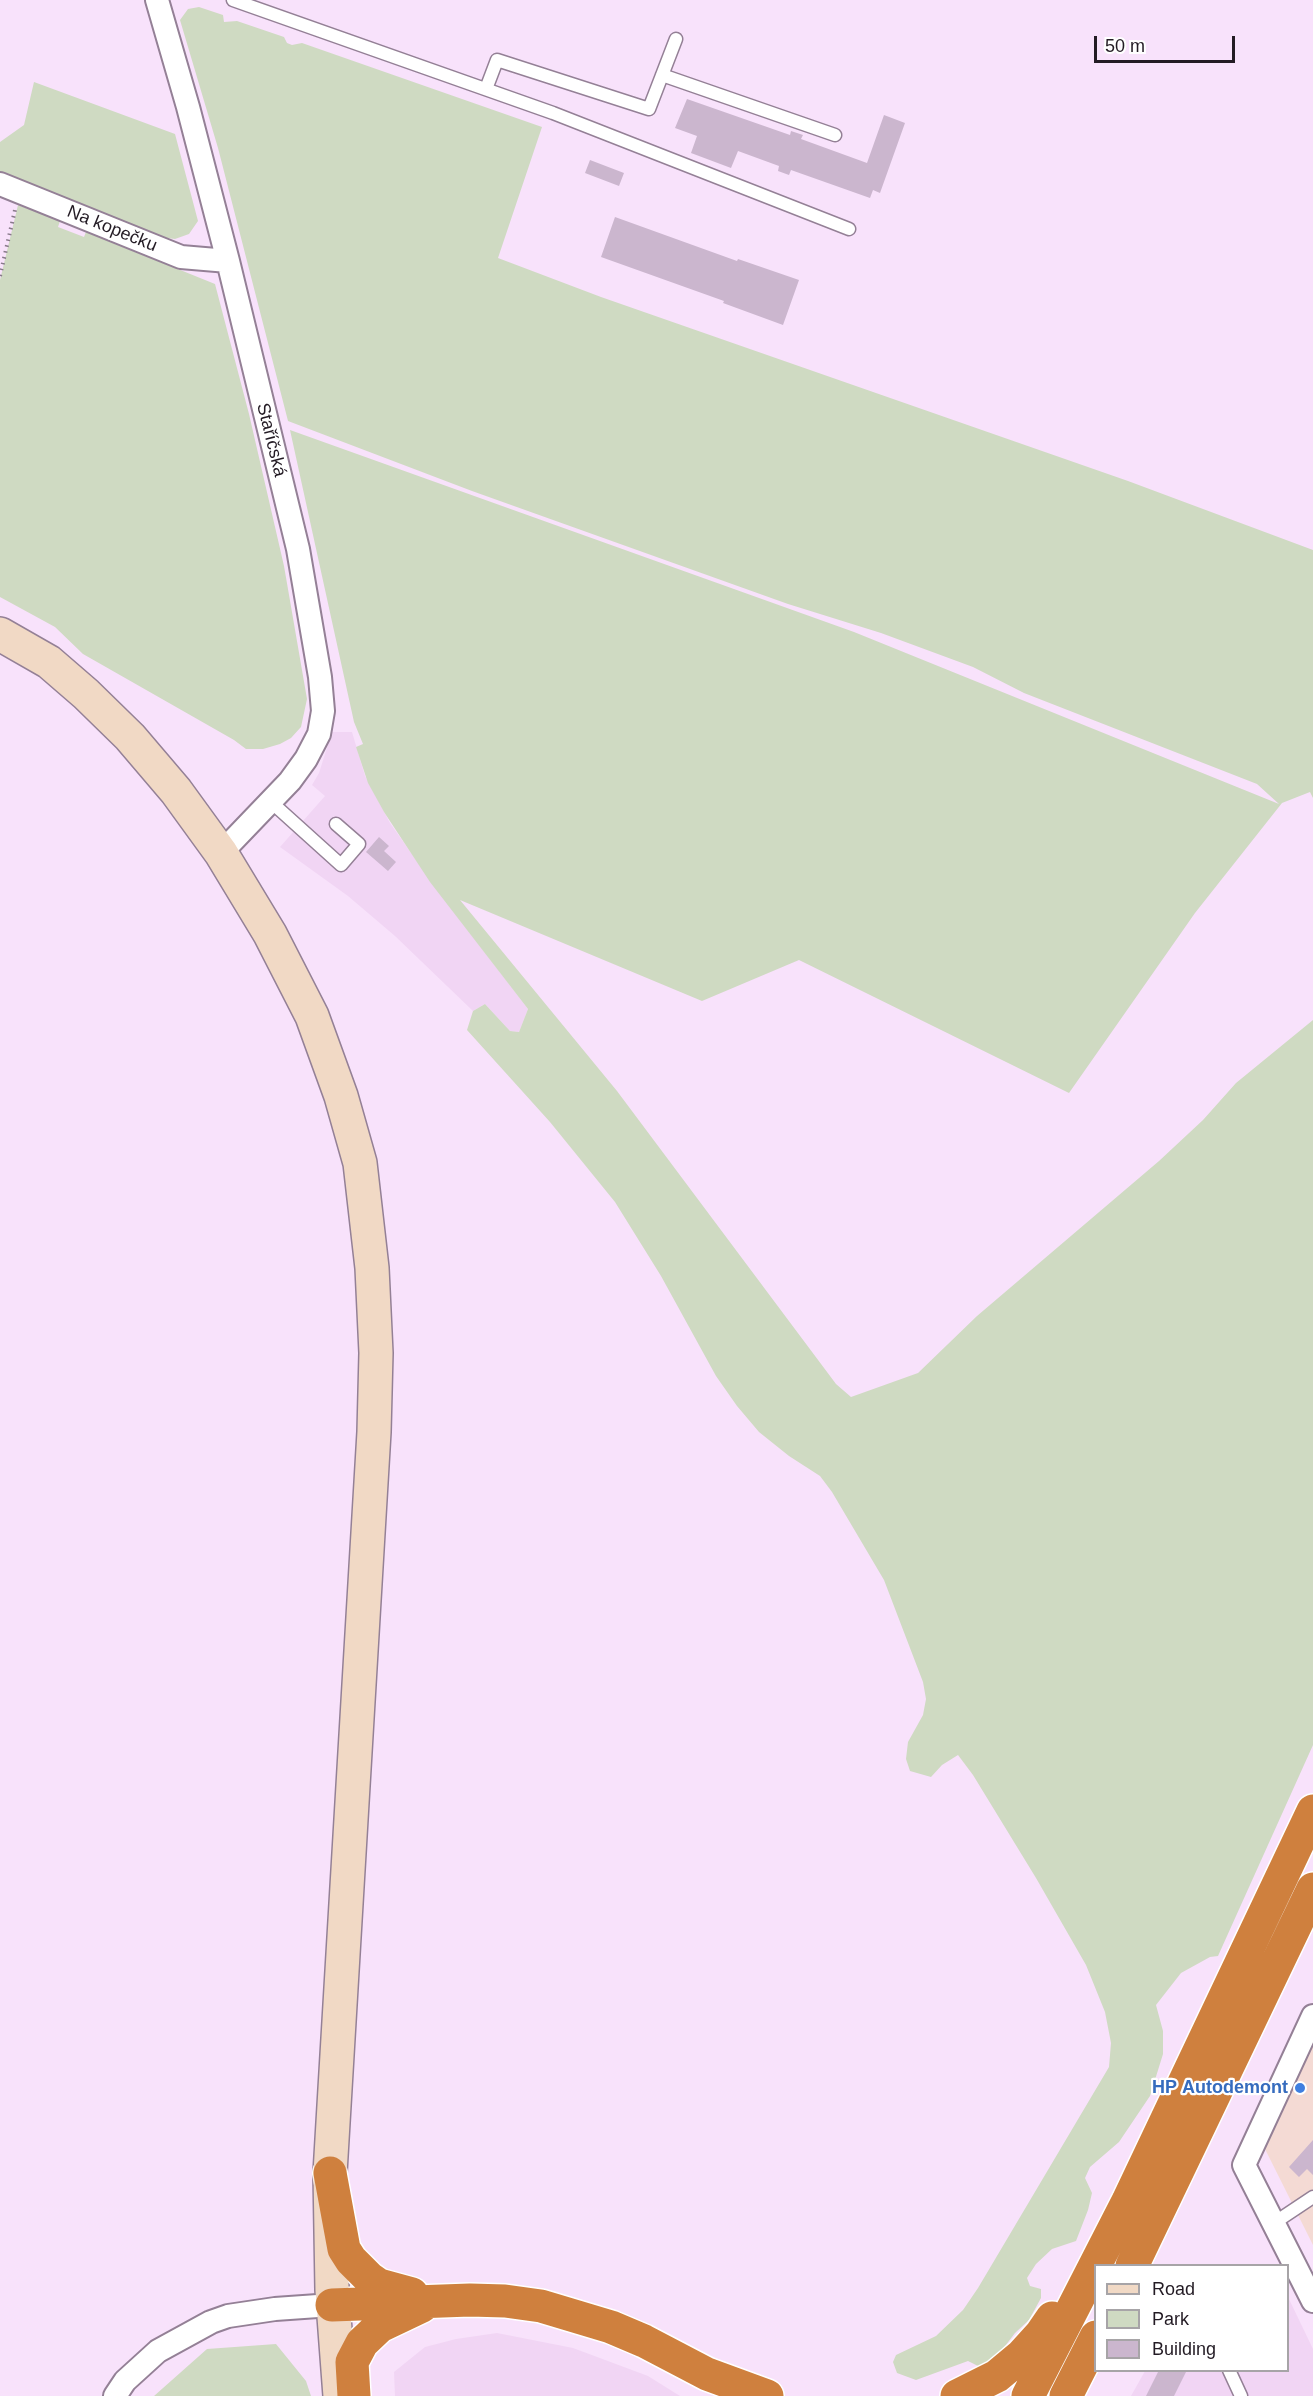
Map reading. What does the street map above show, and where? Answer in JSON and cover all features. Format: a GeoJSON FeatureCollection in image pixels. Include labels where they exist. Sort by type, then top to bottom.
{"type":"FeatureCollection","features":[{"type":"Feature","properties":{"kind":"highway"},"geometry":{"type":"LineString","coordinates":[[1096,2264],[1128,2201],[1313,1811]]}},
{"type":"Feature","properties":{"kind":"highway"},"geometry":{"type":"LineString","coordinates":[[1132,2264],[1313,1888]]}},
{"type":"Feature","properties":{"kind":"highway"},"geometry":{"type":"LineString","coordinates":[[330,2172],[344,2249],[351,2260],[379,2285],[434,2300]]}},
{"type":"Feature","properties":{"kind":"highway"},"geometry":{"type":"LineString","coordinates":[[957,2396],[997,2376],[1021,2356],[1041,2334],[1128,2201]]}},
{"type":"Feature","properties":{"kind":"highway"},"geometry":{"type":"LineString","coordinates":[[1028,2396],[1094,2267]]}},
{"type":"Feature","properties":{"kind":"highway"},"geometry":{"type":"LineString","coordinates":[[354,2396],[352,2362],[362,2343],[375,2329],[434,2300]]}},
{"type":"Feature","properties":{"kind":"highway"},"geometry":{"type":"LineString","coordinates":[[332,2305],[434,2300],[505,2301],[542,2306],[610,2327],[644,2341],[707,2374],[767,2396]]}},
{"type":"Feature","properties":{"kind":"highway"},"geometry":{"type":"LineString","coordinates":[[1066,2396],[1094,2339]]}},
{"type":"Feature","properties":{"kind":"highway"},"geometry":{"type":"LineString","coordinates":[[707,2374],[731,2396]]}},
{"type":"Feature","properties":{"kind":"street","name":"Staříčská"},"geometry":{"type":"LineString","coordinates":[[157,0],[188,107],[228,261],[298,549],[320,677],[323,711],[319,734],[306,759],[221,853]]}},
{"type":"Feature","properties":{"kind":"street","name":"Na kopečku"},"geometry":{"type":"LineString","coordinates":[[10,188],[181,257],[228,261]]}},
{"type":"Feature","properties":{"kind":"street"},"geometry":{"type":"LineString","coordinates":[[0,634],[49,662],[130,737],[176,791],[221,853],[270,934],[312,1016],[341,1096],[360,1163],[372,1268],[376,1353],[374,1432],[330,2172],[332,2305],[340,2396]]}},
{"type":"Feature","properties":{"kind":"street"},"geometry":{"type":"LineString","coordinates":[[1286,2263],[1274,2223],[1244,2165],[1313,2016]]}},
{"type":"Feature","properties":{"kind":"street"},"geometry":{"type":"LineString","coordinates":[[1289,2267],[1313,2301]]}},
{"type":"Feature","properties":{"kind":"street"},"geometry":{"type":"LineString","coordinates":[[115,2396],[125,2381],[158,2351],[211,2322],[228,2316],[275,2309],[332,2305]]}},
{"type":"Feature","properties":{"kind":"lane"},"geometry":{"type":"LineString","coordinates":[[233,0],[553,113],[849,229]]}},
{"type":"Feature","properties":{"kind":"lane"},"geometry":{"type":"LineString","coordinates":[[486,89],[497,60],[649,110],[676,39]]}},
{"type":"Feature","properties":{"kind":"lane"},"geometry":{"type":"LineString","coordinates":[[662,75],[835,135]]}},
{"type":"Feature","properties":{"kind":"lane"},"geometry":{"type":"LineString","coordinates":[[270,801],[341,864],[359,844],[336,824]]}},
{"type":"Feature","properties":{"kind":"lane"},"geometry":{"type":"LineString","coordinates":[[1274,2223],[1313,2197]]}},
{"type":"Feature","properties":{"kind":"lane"},"geometry":{"type":"LineString","coordinates":[[1230,2372],[1241,2396]]}},
{"type":"Feature","properties":{"kind":"path"},"geometry":{"type":"LineString","coordinates":[[0,276],[10,188]]}},
{"type":"Feature","properties":{"kind":"shaded area"},"geometry":{"type":"Polygon","coordinates":[[[332,732],[352,732],[365,776],[390,823],[433,884],[528,1009],[519,1032],[510,1031],[485,1004],[473,1011],[395,936],[348,896],[280,847],[325,796],[312,785],[319,773],[332,732]]]}},
{"type":"Feature","properties":{"kind":"shaded area","name":"HP Autodemont"},"geometry":{"type":"Polygon","coordinates":[[[1313,2033],[1313,2245],[1262,2143],[1313,2033]]]}},
{"type":"Feature","properties":{"kind":"shaded area"},"geometry":{"type":"Polygon","coordinates":[[[1289,2299],[1313,2349],[1313,2396],[1131,2396],[1144,2372],[1289,2372],[1289,2299]]]}},
{"type":"Feature","properties":{"kind":"shaded area"},"geometry":{"type":"Polygon","coordinates":[[[497,2333],[573,2348],[648,2376],[680,2396],[395,2396],[394,2372],[425,2347],[456,2339],[497,2333]]]}},
{"type":"Feature","properties":{"kind":"green space"},"geometry":{"type":"Polygon","coordinates":[[[199,7],[223,15],[224,22],[237,21],[284,37],[287,43],[292,45],[302,43],[542,127],[498,258],[601,297],[1128,481],[1313,550],[1313,798],[1310,792],[1282,803],[1195,913],[1069,1093],[799,960],[702,1001],[460,900],[617,1091],[836,1384],[851,1397],[918,1373],[977,1316],[1159,1161],[1203,1120],[1236,1083],[1313,1020],[1313,1745],[1218,1956],[1210,1957],[1181,1973],[1156,2005],[1163,2031],[1163,2054],[1150,2096],[1119,2142],[1090,2167],[1085,2178],[1092,2193],[1076,2241],[1052,2249],[1036,2264],[1027,2278],[1030,2286],[1041,2289],[1041,2298],[1029,2320],[1015,2333],[996,2358],[982,2368],[968,2361],[916,2380],[897,2373],[893,2362],[896,2355],[936,2336],[963,2310],[978,2288],[1109,2067],[1111,2043],[1105,2012],[1086,1965],[1036,1878],[973,1775],[958,1755],[942,1765],[931,1777],[910,1771],[906,1759],[908,1742],[923,1715],[926,1699],[923,1682],[884,1580],[832,1492],[820,1476],[789,1456],[759,1432],[737,1406],[716,1376],[661,1276],[615,1202],[550,1122],[467,1030],[473,1011],[485,1004],[510,1031],[519,1032],[528,1009],[430,882],[384,812],[368,783],[356,747],[363,744],[354,722],[290,430],[854,632],[1279,804],[1257,784],[1024,693],[973,667],[881,633],[788,604],[472,491],[288,421],[218,148],[180,20],[188,9],[199,7]]]}},
{"type":"Feature","properties":{"kind":"green space"},"geometry":{"type":"Polygon","coordinates":[[[34,82],[175,134],[198,221],[189,234],[175,239],[159,237],[0,174],[0,142],[24,125],[34,82]]]}},
{"type":"Feature","properties":{"kind":"green space"},"geometry":{"type":"Polygon","coordinates":[[[18,205],[60,221],[58,227],[84,237],[86,232],[215,284],[249,414],[284,566],[307,699],[301,727],[291,738],[280,744],[263,749],[246,749],[83,654],[55,627],[0,597],[0,280],[18,205]]]}},
{"type":"Feature","properties":{"kind":"green space"},"geometry":{"type":"Polygon","coordinates":[[[276,2344],[306,2381],[311,2396],[154,2396],[207,2349],[276,2344]]]}},
{"type":"Feature","properties":{"kind":"building"},"geometry":{"type":"Polygon","coordinates":[[[687,99],[790,135],[791,131],[803,135],[801,139],[867,163],[884,115],[905,123],[880,193],[873,190],[870,198],[791,170],[789,175],[778,171],[779,166],[738,151],[731,168],[691,153],[697,136],[675,128],[687,99]]]}},
{"type":"Feature","properties":{"kind":"building"},"geometry":{"type":"Polygon","coordinates":[[[590,160],[624,173],[619,186],[585,173],[590,160]]]}},
{"type":"Feature","properties":{"kind":"building"},"geometry":{"type":"Polygon","coordinates":[[[615,217],[737,261],[738,259],[799,280],[783,325],[723,303],[724,301],[601,257],[615,217]]]}},
{"type":"Feature","properties":{"kind":"building"},"geometry":{"type":"Polygon","coordinates":[[[379,837],[389,846],[384,851],[396,862],[388,871],[366,852],[379,837]]]}},
{"type":"Feature","properties":{"kind":"building"},"geometry":{"type":"Polygon","coordinates":[[[1313,2140],[1313,2175],[1307,2169],[1299,2177],[1289,2167],[1313,2140]]]}},
{"type":"Feature","properties":{"kind":"building"},"geometry":{"type":"Polygon","coordinates":[[[1158,2372],[1186,2372],[1174,2396],[1146,2396],[1158,2372]]]}},
{"type":"Feature","properties":{"kind":"place","name":"HP Autodemont"},"geometry":{"type":"Point","coordinates":[1300,2088]}}]}
